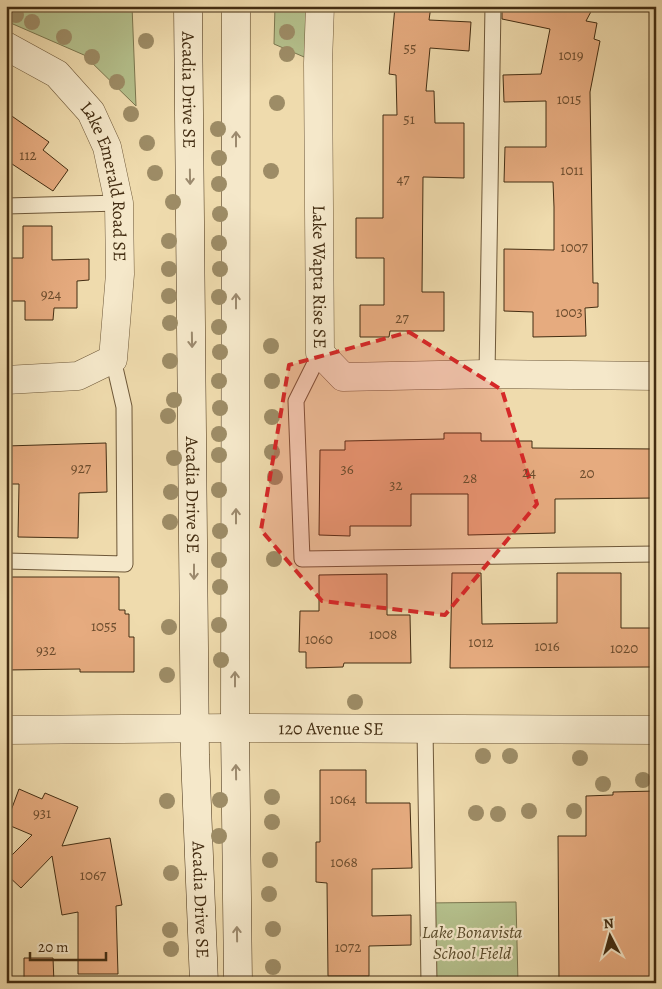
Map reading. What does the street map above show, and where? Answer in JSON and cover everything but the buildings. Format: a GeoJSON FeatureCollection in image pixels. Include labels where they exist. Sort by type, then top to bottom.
{"type":"FeatureCollection","features":[{"type":"Feature","properties":{"kind":"street","name":"Acadia Drive SE"},"geometry":{"type":"LineString","coordinates":[[188,6],[195,728],[204,983]]}},
{"type":"Feature","properties":{"kind":"street","name":"Acadia Drive SE"},"geometry":{"type":"LineString","coordinates":[[236,6],[235,728],[238,983]]}},
{"type":"Feature","properties":{"kind":"street","name":"Lake Wapta Rise SE"},"geometry":{"type":"LineString","coordinates":[[320,6],[318,63],[320,353],[343,377],[487,374],[656,376]]}},
{"type":"Feature","properties":{"kind":"street","name":"Lake Emerald Road SE"},"geometry":{"type":"LineString","coordinates":[[6,46],[57,74],[91,112],[107,147],[119,203],[120,274],[114,359]]}},
{"type":"Feature","properties":{"kind":"street"},"geometry":{"type":"LineString","coordinates":[[6,380],[78,376],[114,359]]}},
{"type":"Feature","properties":{"kind":"street","name":"120 Avenue SE"},"geometry":{"type":"LineString","coordinates":[[6,730],[195,728],[656,730]]}},
{"type":"Feature","properties":{"kind":"lane"},"geometry":{"type":"LineString","coordinates":[[487,374],[493,6]]}},
{"type":"Feature","properties":{"kind":"lane"},"geometry":{"type":"LineString","coordinates":[[6,206],[119,203]]}},
{"type":"Feature","properties":{"kind":"lane"},"geometry":{"type":"LineString","coordinates":[[320,353],[296,401],[302,559],[656,554]]}},
{"type":"Feature","properties":{"kind":"lane"},"geometry":{"type":"LineString","coordinates":[[6,561],[126,564],[124,407],[114,359]]}},
{"type":"Feature","properties":{"kind":"lane"},"geometry":{"type":"LineString","coordinates":[[424,729],[429,983]]}},
{"type":"Feature","properties":{"kind":"highlighted area"},"geometry":{"type":"Polygon","coordinates":[[[409,332],[502,390],[537,504],[445,615],[322,601],[261,530],[289,365],[409,332]]]}},
{"type":"Feature","properties":{"kind":"green space"},"geometry":{"type":"Polygon","coordinates":[[[6,6],[132,6],[136,106],[84,55],[6,21],[6,6]]]}},
{"type":"Feature","properties":{"kind":"green space"},"geometry":{"type":"Polygon","coordinates":[[[275,6],[320,6],[318,63],[274,44],[275,6]]]}},
{"type":"Feature","properties":{"kind":"green space","name":"Lake Bonavista School Field"},"geometry":{"type":"Polygon","coordinates":[[[516,902],[518,983],[429,983],[427,903],[516,902]]]}}]}
